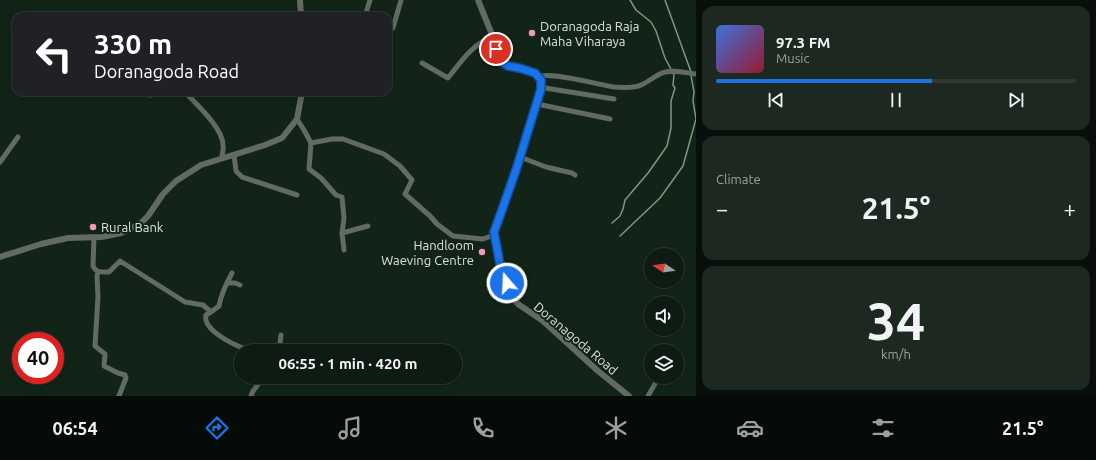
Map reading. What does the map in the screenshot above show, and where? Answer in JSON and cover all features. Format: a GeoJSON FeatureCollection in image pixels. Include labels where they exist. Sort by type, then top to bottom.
{"type":"FeatureCollection","features":[{"type":"Feature","properties":{"kind":"street"},"geometry":{"type":"LineString","coordinates":[[300,0],[301,12]]}},
{"type":"Feature","properties":{"kind":"street"},"geometry":{"type":"LineString","coordinates":[[366,12],[370,0]]}},
{"type":"Feature","properties":{"kind":"street"},"geometry":{"type":"LineString","coordinates":[[393,28],[401,0]]}},
{"type":"Feature","properties":{"kind":"street"},"geometry":{"type":"LineString","coordinates":[[478,0],[493,37],[500,61],[508,66],[535,73],[538,77],[541,75],[554,76],[614,86],[637,87],[663,72],[696,74]]}},
{"type":"Feature","properties":{"kind":"street"},"geometry":{"type":"LineString","coordinates":[[422,63],[448,78],[472,49],[486,39],[493,37]]}},
{"type":"Feature","properties":{"kind":"street","name":"Doranagoda Road"},"geometry":{"type":"LineString","coordinates":[[538,77],[541,80],[541,89],[537,104],[494,232],[501,270],[512,296],[518,304],[543,321],[598,371],[629,396]]}},
{"type":"Feature","properties":{"kind":"street"},"geometry":{"type":"LineString","coordinates":[[541,89],[545,88],[614,99]]}},
{"type":"Feature","properties":{"kind":"street"},"geometry":{"type":"LineString","coordinates":[[189,96],[206,114],[220,134],[223,144],[222,158]]}},
{"type":"Feature","properties":{"kind":"street"},"geometry":{"type":"LineString","coordinates":[[0,257],[41,244],[68,238],[102,237],[122,233],[140,224],[148,216],[163,194],[176,181],[201,165],[282,138],[297,119],[301,96]]}},
{"type":"Feature","properties":{"kind":"street"},"geometry":{"type":"LineString","coordinates":[[537,104],[610,119]]}},
{"type":"Feature","properties":{"kind":"street"},"geometry":{"type":"LineString","coordinates":[[297,119],[311,143],[309,169],[321,178],[336,195],[342,197],[344,202],[342,233],[344,250]]}},
{"type":"Feature","properties":{"kind":"street"},"geometry":{"type":"LineString","coordinates":[[0,162],[18,137]]}},
{"type":"Feature","properties":{"kind":"street"},"geometry":{"type":"LineString","coordinates":[[311,143],[332,139],[343,139],[384,154],[400,166],[412,180],[405,194],[437,224],[453,236],[483,239],[494,235]]}},
{"type":"Feature","properties":{"kind":"street"},"geometry":{"type":"LineString","coordinates":[[234,155],[236,171],[242,177],[297,195]]}},
{"type":"Feature","properties":{"kind":"street"},"geometry":{"type":"LineString","coordinates":[[520,157],[546,167],[575,175]]}},
{"type":"Feature","properties":{"kind":"street"},"geometry":{"type":"LineString","coordinates":[[342,233],[368,226]]}},
{"type":"Feature","properties":{"kind":"street"},"geometry":{"type":"LineString","coordinates":[[94,237],[94,270],[98,272],[109,272],[120,261],[185,302],[203,305],[211,312]]}},
{"type":"Feature","properties":{"kind":"street"},"geometry":{"type":"LineString","coordinates":[[98,272],[95,346],[105,354],[104,366],[118,373],[125,374],[126,378],[119,396]]}},
{"type":"Feature","properties":{"kind":"street"},"geometry":{"type":"LineString","coordinates":[[232,273],[226,283],[220,299],[220,306],[206,315],[205,319],[208,326],[230,343],[234,344]]}},
{"type":"Feature","properties":{"kind":"street"},"geometry":{"type":"LineString","coordinates":[[226,283],[240,285]]}},
{"type":"Feature","properties":{"kind":"street"},"geometry":{"type":"LineString","coordinates":[[279,344],[281,336]]}},
{"type":"Feature","properties":{"kind":"street"},"geometry":{"type":"LineString","coordinates":[[252,396],[253,391],[258,384]]}},
{"type":"Feature","properties":{"kind":"street"},"geometry":{"type":"LineString","coordinates":[[648,396],[655,384]]}},
{"type":"Feature","properties":{"kind":"waterway"},"geometry":{"type":"LineString","coordinates":[[612,223],[620,216],[625,200],[648,173],[667,146],[671,128],[671,101],[675,88],[673,85],[674,75],[665,58],[656,31],[651,22],[636,10],[630,0]]}},
{"type":"Feature","properties":{"kind":"waterway"},"geometry":{"type":"LineString","coordinates":[[665,0],[691,72]]}},
{"type":"Feature","properties":{"kind":"waterway"},"geometry":{"type":"LineString","coordinates":[[620,236],[660,198],[683,166],[696,119],[691,75]]}},
{"type":"Feature","properties":{"kind":"place","name":"Doranagoda Raja Maha Viharaya"},"geometry":{"type":"Point","coordinates":[532,33]}},
{"type":"Feature","properties":{"kind":"place","name":"Rural Bank"},"geometry":{"type":"Point","coordinates":[93,227]}},
{"type":"Feature","properties":{"kind":"place","name":"Handloom Waeving Centre"},"geometry":{"type":"Point","coordinates":[482,252]}},
{"type":"Feature","properties":{"kind":"route"},"geometry":{"type":"LineString","coordinates":[[496,49],[500,61],[508,66],[535,73],[541,80],[541,89],[537,104],[494,232],[501,270],[507,283]]}}]}
